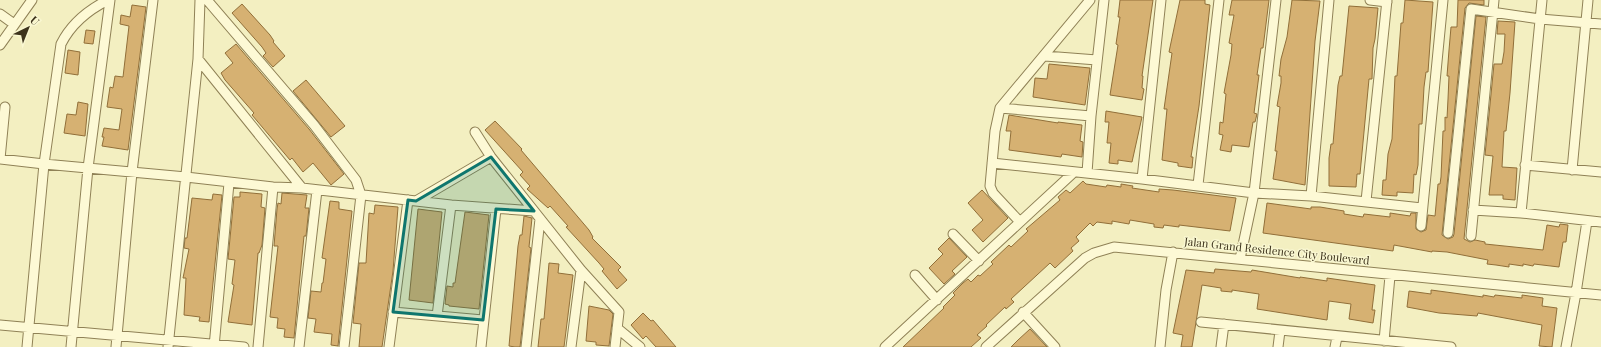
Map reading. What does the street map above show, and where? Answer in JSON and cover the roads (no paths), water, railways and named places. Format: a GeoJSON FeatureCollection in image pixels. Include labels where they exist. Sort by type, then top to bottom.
{"type":"FeatureCollection","features":[{"type":"Feature","properties":{"kind":"street"},"geometry":{"type":"LineString","coordinates":[[0,45],[32,0]]}},
{"type":"Feature","properties":{"kind":"street"},"geometry":{"type":"LineString","coordinates":[[27,347],[44,164],[61,44],[64,37],[85,14],[109,0]]}},
{"type":"Feature","properties":{"kind":"street"},"geometry":{"type":"LineString","coordinates":[[71,347],[88,168],[109,0]]}},
{"type":"Feature","properties":{"kind":"street"},"geometry":{"type":"LineString","coordinates":[[116,347],[132,172],[153,0]]}},
{"type":"Feature","properties":{"kind":"street"},"geometry":{"type":"LineString","coordinates":[[169,344],[198,59],[200,0]]}},
{"type":"Feature","properties":{"kind":"street"},"geometry":{"type":"LineString","coordinates":[[208,0],[314,125],[356,180],[361,195],[344,347]]}},
{"type":"Feature","properties":{"kind":"street"},"geometry":{"type":"LineString","coordinates":[[1020,222],[991,189],[995,130],[1000,108],[1045,56],[1090,0]]}},
{"type":"Feature","properties":{"kind":"street"},"geometry":{"type":"LineString","coordinates":[[1087,173],[1096,60],[1104,0]]}},
{"type":"Feature","properties":{"kind":"street"},"geometry":{"type":"LineString","coordinates":[[1142,179],[1161,0]]}},
{"type":"Feature","properties":{"kind":"street"},"geometry":{"type":"LineString","coordinates":[[1198,186],[1219,0]]}},
{"type":"Feature","properties":{"kind":"street"},"geometry":{"type":"LineString","coordinates":[[1240,259],[1254,193],[1276,0]]}},
{"type":"Feature","properties":{"kind":"street"},"geometry":{"type":"LineString","coordinates":[[1311,196],[1329,0]]}},
{"type":"Feature","properties":{"kind":"street"},"geometry":{"type":"LineString","coordinates":[[1366,201],[1387,1],[1370,0]]}},
{"type":"Feature","properties":{"kind":"street"},"geometry":{"type":"LineString","coordinates":[[1421,226],[1443,0]]}},
{"type":"Feature","properties":{"kind":"street"},"geometry":{"type":"LineString","coordinates":[[1471,236],[1494,0]]}},
{"type":"Feature","properties":{"kind":"street"},"geometry":{"type":"LineString","coordinates":[[1521,213],[1542,0]]}},
{"type":"Feature","properties":{"kind":"street"},"geometry":{"type":"LineString","coordinates":[[1572,170],[1588,0]]}},
{"type":"Feature","properties":{"kind":"street"},"geometry":{"type":"LineString","coordinates":[[1448,233],[1471,9],[1540,19],[1601,24]]}},
{"type":"Feature","properties":{"kind":"street"},"geometry":{"type":"LineString","coordinates":[[0,14],[14,24]]}},
{"type":"Feature","properties":{"kind":"street"},"geometry":{"type":"LineString","coordinates":[[1045,56],[1096,60]]}},
{"type":"Feature","properties":{"kind":"street"},"geometry":{"type":"LineString","coordinates":[[198,59],[302,188]]}},
{"type":"Feature","properties":{"kind":"street"},"geometry":{"type":"LineString","coordinates":[[5,107],[0,159],[186,177],[229,183],[302,188],[451,205],[534,211]]}},
{"type":"Feature","properties":{"kind":"street"},"geometry":{"type":"LineString","coordinates":[[1000,108],[1091,116]]}},
{"type":"Feature","properties":{"kind":"street"},"geometry":{"type":"LineString","coordinates":[[475,132],[491,157],[540,219],[581,270],[619,312],[615,347]]}},
{"type":"Feature","properties":{"kind":"street"},"geometry":{"type":"LineString","coordinates":[[412,201],[491,157]]}},
{"type":"Feature","properties":{"kind":"street"},"geometry":{"type":"LineString","coordinates":[[992,163],[1254,193],[1311,196],[1422,208]]}},
{"type":"Feature","properties":{"kind":"street"},"geometry":{"type":"LineString","coordinates":[[1525,165],[1601,172]]}},
{"type":"Feature","properties":{"kind":"street"},"geometry":{"type":"LineString","coordinates":[[886,347],[980,262],[1020,222],[1073,173]]}},
{"type":"Feature","properties":{"kind":"street"},"geometry":{"type":"LineString","coordinates":[[214,345],[229,183]]}},
{"type":"Feature","properties":{"kind":"street"},"geometry":{"type":"LineString","coordinates":[[258,347],[273,187]]}},
{"type":"Feature","properties":{"kind":"street"},"geometry":{"type":"LineString","coordinates":[[299,347],[316,190]]}},
{"type":"Feature","properties":{"kind":"street"},"geometry":{"type":"LineString","coordinates":[[389,347],[393,312],[412,201]]}},
{"type":"Feature","properties":{"kind":"street"},"geometry":{"type":"LineString","coordinates":[[437,316],[451,205]]}},
{"type":"Feature","properties":{"kind":"street"},"geometry":{"type":"LineString","coordinates":[[481,347],[496,209]]}},
{"type":"Feature","properties":{"kind":"street"},"geometry":{"type":"LineString","coordinates":[[1473,210],[1521,213],[1601,222]]}},
{"type":"Feature","properties":{"kind":"street"},"geometry":{"type":"LineString","coordinates":[[526,347],[540,219]]}},
{"type":"Feature","properties":{"kind":"street"},"geometry":{"type":"LineString","coordinates":[[1566,347],[1587,221]]}},
{"type":"Feature","properties":{"kind":"street"},"geometry":{"type":"LineString","coordinates":[[953,234],[980,262]]}},
{"type":"Feature","properties":{"kind":"street","name":"Jalan Grand Residence City Boulevard"},"geometry":{"type":"LineString","coordinates":[[986,347],[1023,312],[1085,258],[1094,253],[1114,247],[1124,246],[1390,276],[1601,296]]}},
{"type":"Feature","properties":{"kind":"street"},"geometry":{"type":"LineString","coordinates":[[1160,347],[1166,290],[1173,252]]}},
{"type":"Feature","properties":{"kind":"street"},"geometry":{"type":"LineString","coordinates":[[571,347],[581,270]]}},
{"type":"Feature","properties":{"kind":"street"},"geometry":{"type":"LineString","coordinates":[[915,276],[937,300]]}},
{"type":"Feature","properties":{"kind":"street"},"geometry":{"type":"LineString","coordinates":[[1390,276],[1390,343]]}},
{"type":"Feature","properties":{"kind":"street"},"geometry":{"type":"LineString","coordinates":[[393,312],[484,320]]}},
{"type":"Feature","properties":{"kind":"street"},"geometry":{"type":"LineString","coordinates":[[1023,312],[1055,347]]}},
{"type":"Feature","properties":{"kind":"street"},"geometry":{"type":"LineString","coordinates":[[1201,322],[1390,343],[1449,347]]}},
{"type":"Feature","properties":{"kind":"street"},"geometry":{"type":"LineString","coordinates":[[1221,347],[1224,324]]}},
{"type":"Feature","properties":{"kind":"street"},"geometry":{"type":"LineString","coordinates":[[0,325],[117,336],[169,344],[244,347]]}},
{"type":"Feature","properties":{"kind":"street"},"geometry":{"type":"LineString","coordinates":[[617,328],[640,347]]}},
{"type":"Feature","properties":{"kind":"street"},"geometry":{"type":"LineString","coordinates":[[1278,347],[1280,331]]}},
{"type":"Feature","properties":{"kind":"street"},"geometry":{"type":"LineString","coordinates":[[1335,347],[1337,337]]}}]}
